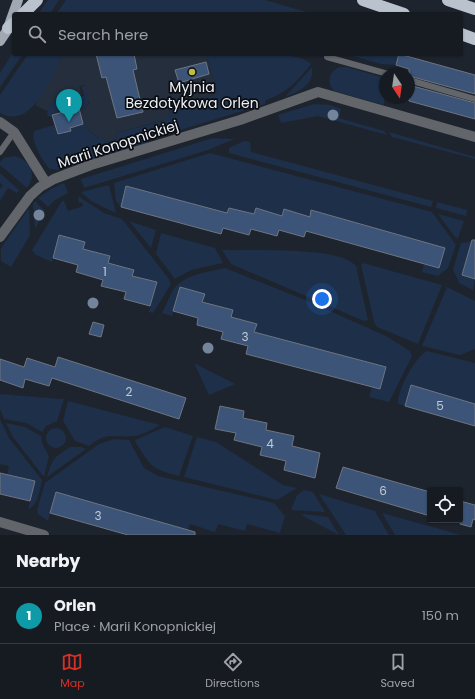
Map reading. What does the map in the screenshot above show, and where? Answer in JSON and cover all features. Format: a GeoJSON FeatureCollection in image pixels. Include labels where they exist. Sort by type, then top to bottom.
{"type":"FeatureCollection","features":[{"type":"Feature","properties":{"kind":"highway"},"geometry":{"type":"LineString","coordinates":[[25,12],[37,0]]}},
{"type":"Feature","properties":{"kind":"highway"},"geometry":{"type":"LineString","coordinates":[[363,0],[398,12]]}},
{"type":"Feature","properties":{"kind":"highway"},"geometry":{"type":"LineString","coordinates":[[448,0],[475,9]]}},
{"type":"Feature","properties":{"kind":"highway"},"geometry":{"type":"LineString","coordinates":[[463,35],[475,39]]}},
{"type":"Feature","properties":{"kind":"main road"},"geometry":{"type":"LineString","coordinates":[[15,12],[18,0]]}},
{"type":"Feature","properties":{"kind":"main road"},"geometry":{"type":"LineString","coordinates":[[19,12],[28,0]]}},
{"type":"Feature","properties":{"kind":"main road"},"geometry":{"type":"LineString","coordinates":[[0,41],[12,24]]}},
{"type":"Feature","properties":{"kind":"street","name":"Marii Konopnickiej"},"geometry":{"type":"LineString","coordinates":[[0,237],[30,196],[46,183],[91,165],[240,120],[318,92],[475,137]]}},
{"type":"Feature","properties":{"kind":"street","name":"Marii Konopnickiej"},"geometry":{"type":"LineString","coordinates":[[0,122],[14,132],[46,183]]}},
{"type":"Feature","properties":{"kind":"street"},"geometry":{"type":"LineString","coordinates":[[0,522],[44,535]]}},
{"type":"Feature","properties":{"kind":"lane"},"geometry":{"type":"LineString","coordinates":[[328,56],[379,71]]}},
{"type":"Feature","properties":{"kind":"lane"},"geometry":{"type":"LineString","coordinates":[[415,82],[475,99]]}},
{"type":"Feature","properties":{"kind":"lane"},"geometry":{"type":"LineString","coordinates":[[0,152],[14,132]]}},
{"type":"Feature","properties":{"kind":"shaded area"},"geometry":{"type":"Polygon","coordinates":[[[48,0],[59,0],[51,12],[39,12],[48,0]]]}},
{"type":"Feature","properties":{"kind":"shaded area"},"geometry":{"type":"Polygon","coordinates":[[[66,0],[265,0],[306,12],[57,12],[66,0]]]}},
{"type":"Feature","properties":{"kind":"shaded area"},"geometry":{"type":"Polygon","coordinates":[[[12,54],[12,56],[22,56],[0,87],[0,73],[12,54]]]}},
{"type":"Feature","properties":{"kind":"shaded area"},"geometry":{"type":"Polygon","coordinates":[[[27,56],[62,56],[47,87],[31,108],[22,114],[11,117],[0,113],[0,95],[27,56]]]}},
{"type":"Feature","properties":{"kind":"shaded area"},"geometry":{"type":"Polygon","coordinates":[[[62,56],[207,56],[217,94],[171,106],[169,115],[164,120],[116,133],[117,139],[105,142],[88,130],[85,121],[84,124],[72,131],[57,135],[51,114],[80,106],[85,108],[89,104],[84,85],[79,86],[82,95],[67,99],[65,90],[61,90],[47,111],[35,105],[62,56]]]}},
{"type":"Feature","properties":{"kind":"shaded area"},"geometry":{"type":"Polygon","coordinates":[[[207,56],[292,56],[303,59],[311,64],[292,86],[280,94],[266,100],[265,104],[148,140],[147,144],[132,148],[129,146],[126,150],[115,153],[114,150],[111,151],[111,154],[61,170],[50,169],[44,162],[35,146],[33,135],[34,131],[54,125],[58,135],[72,131],[72,128],[84,124],[85,119],[88,130],[99,138],[103,137],[105,142],[117,139],[116,133],[162,121],[169,115],[171,106],[217,94],[207,56]]]}},
{"type":"Feature","properties":{"kind":"shaded area"},"geometry":{"type":"Polygon","coordinates":[[[353,56],[398,56],[396,65],[381,64],[353,56]]]}},
{"type":"Feature","properties":{"kind":"shaded area"},"geometry":{"type":"Polygon","coordinates":[[[312,67],[311,79],[308,83],[300,90],[285,97],[312,67]]]}},
{"type":"Feature","properties":{"kind":"shaded area"},"geometry":{"type":"Polygon","coordinates":[[[346,67],[379,76],[379,104],[334,91],[329,81],[331,74],[336,69],[346,67]]]}},
{"type":"Feature","properties":{"kind":"shaded area"},"geometry":{"type":"Polygon","coordinates":[[[81,85],[85,87],[89,100],[87,107],[84,109],[80,106],[51,114],[52,117],[47,116],[48,109],[62,89],[66,101],[84,96],[81,85]]]}},
{"type":"Feature","properties":{"kind":"shaded area"},"geometry":{"type":"Polygon","coordinates":[[[314,104],[330,105],[341,109],[339,118],[384,131],[387,135],[318,116],[281,123],[278,115],[314,104]]]}},
{"type":"Feature","properties":{"kind":"shaded area"},"geometry":{"type":"Polygon","coordinates":[[[389,132],[475,157],[475,159],[392,137],[389,132]]]}},
{"type":"Feature","properties":{"kind":"shaded area"},"geometry":{"type":"Polygon","coordinates":[[[213,138],[234,139],[208,150],[84,188],[81,179],[213,138]]]}},
{"type":"Feature","properties":{"kind":"shaded area"},"geometry":{"type":"Polygon","coordinates":[[[244,141],[250,142],[251,152],[433,201],[431,207],[229,153],[229,148],[244,141]]]}},
{"type":"Feature","properties":{"kind":"shaded area"},"geometry":{"type":"Polygon","coordinates":[[[210,153],[432,212],[456,245],[448,268],[438,276],[422,272],[424,264],[439,268],[444,248],[312,210],[310,217],[284,209],[282,216],[256,208],[254,214],[229,208],[227,213],[127,186],[121,207],[116,201],[114,183],[210,153]]]}},
{"type":"Feature","properties":{"kind":"shaded area"},"geometry":{"type":"Polygon","coordinates":[[[15,156],[25,161],[31,169],[32,178],[27,188],[0,165],[0,162],[4,158],[15,156]]]}},
{"type":"Feature","properties":{"kind":"shaded area"},"geometry":{"type":"Polygon","coordinates":[[[0,173],[19,190],[17,193],[8,188],[0,201],[0,189],[3,185],[0,183],[0,173]]]}},
{"type":"Feature","properties":{"kind":"shaded area"},"geometry":{"type":"Polygon","coordinates":[[[64,183],[68,193],[55,200],[48,207],[38,198],[51,189],[64,183]]]}},
{"type":"Feature","properties":{"kind":"shaded area"},"geometry":{"type":"Polygon","coordinates":[[[109,185],[116,213],[91,201],[81,192],[109,185]]]}},
{"type":"Feature","properties":{"kind":"shaded area"},"geometry":{"type":"Polygon","coordinates":[[[78,196],[104,213],[122,219],[169,279],[171,284],[153,313],[149,312],[157,283],[132,276],[134,270],[108,263],[110,256],[83,249],[84,242],[59,235],[52,262],[36,255],[32,250],[62,201],[64,201],[68,211],[83,206],[82,202],[79,203],[78,196]]]}},
{"type":"Feature","properties":{"kind":"shaded area"},"geometry":{"type":"Polygon","coordinates":[[[35,201],[45,211],[35,229],[33,204],[35,201]]]}},
{"type":"Feature","properties":{"kind":"shaded area"},"geometry":{"type":"Polygon","coordinates":[[[437,202],[467,210],[466,216],[436,208],[437,202]]]}},
{"type":"Feature","properties":{"kind":"shaded area"},"geometry":{"type":"Polygon","coordinates":[[[29,208],[30,235],[11,267],[1,261],[1,248],[29,208]]]}},
{"type":"Feature","properties":{"kind":"shaded area"},"geometry":{"type":"Polygon","coordinates":[[[438,214],[464,221],[458,238],[455,237],[438,214]]]}},
{"type":"Feature","properties":{"kind":"shaded area"},"geometry":{"type":"Polygon","coordinates":[[[129,221],[156,230],[151,248],[129,221]]]}},
{"type":"Feature","properties":{"kind":"shaded area"},"geometry":{"type":"Polygon","coordinates":[[[161,233],[215,248],[223,263],[191,270],[175,279],[156,254],[161,233]]]}},
{"type":"Feature","properties":{"kind":"shaded area"},"geometry":{"type":"Polygon","coordinates":[[[475,241],[475,256],[468,255],[462,275],[475,279],[473,290],[459,283],[453,269],[461,243],[475,241]]]}},
{"type":"Feature","properties":{"kind":"shaded area"},"geometry":{"type":"Polygon","coordinates":[[[222,250],[314,252],[332,255],[347,260],[356,266],[368,320],[364,321],[231,264],[222,250]]]}},
{"type":"Feature","properties":{"kind":"shaded area"},"geometry":{"type":"Polygon","coordinates":[[[363,263],[442,285],[418,344],[377,327],[374,322],[361,265],[363,263]]]}},
{"type":"Feature","properties":{"kind":"shaded area"},"geometry":{"type":"Polygon","coordinates":[[[225,268],[305,300],[386,336],[410,351],[412,356],[389,402],[369,397],[372,387],[386,367],[254,332],[256,324],[231,317],[232,310],[202,302],[204,294],[180,287],[172,316],[162,313],[173,290],[183,280],[204,272],[225,268]]]}},
{"type":"Feature","properties":{"kind":"shaded area"},"geometry":{"type":"Polygon","coordinates":[[[447,287],[475,301],[475,349],[460,355],[422,346],[447,287]]]}},
{"type":"Feature","properties":{"kind":"shaded area"},"geometry":{"type":"Polygon","coordinates":[[[427,351],[475,363],[475,404],[411,385],[405,406],[398,404],[400,391],[408,374],[417,360],[427,351]]]}},
{"type":"Feature","properties":{"kind":"shaded area"},"geometry":{"type":"Polygon","coordinates":[[[194,363],[235,384],[209,395],[194,363]]]}},
{"type":"Feature","properties":{"kind":"shaded area"},"geometry":{"type":"Polygon","coordinates":[[[0,394],[64,399],[57,421],[46,426],[42,432],[26,423],[4,419],[0,409],[0,394]]]}},
{"type":"Feature","properties":{"kind":"shaded area"},"geometry":{"type":"Polygon","coordinates":[[[68,401],[160,425],[136,436],[111,436],[101,438],[89,446],[75,441],[63,421],[68,401]]]}},
{"type":"Feature","properties":{"kind":"shaded area"},"geometry":{"type":"Polygon","coordinates":[[[0,419],[9,438],[42,480],[36,501],[28,509],[35,481],[7,475],[9,466],[0,464],[0,419]]]}},
{"type":"Feature","properties":{"kind":"shaded area"},"geometry":{"type":"Polygon","coordinates":[[[6,423],[25,427],[41,436],[42,443],[49,456],[44,477],[13,437],[6,423]]]}},
{"type":"Feature","properties":{"kind":"shaded area"},"geometry":{"type":"Polygon","coordinates":[[[165,427],[193,436],[179,476],[157,469],[153,466],[145,457],[135,440],[165,427]]]}},
{"type":"Feature","properties":{"kind":"shaded area"},"geometry":{"type":"Polygon","coordinates":[[[56,428],[63,431],[66,438],[63,445],[56,448],[49,445],[46,438],[49,431],[56,428]]]}},
{"type":"Feature","properties":{"kind":"shaded area"},"geometry":{"type":"Polygon","coordinates":[[[197,437],[216,442],[283,485],[297,488],[277,500],[184,477],[197,437]]]}},
{"type":"Feature","properties":{"kind":"shaded area"},"geometry":{"type":"Polygon","coordinates":[[[114,439],[129,440],[144,468],[158,476],[274,503],[285,516],[280,533],[247,524],[245,531],[218,524],[215,532],[190,524],[188,530],[56,493],[48,521],[38,514],[37,510],[45,483],[99,444],[114,439]]]}},
{"type":"Feature","properties":{"kind":"shaded area"},"geometry":{"type":"Polygon","coordinates":[[[70,447],[81,447],[86,449],[47,477],[54,459],[70,447]]]}},
{"type":"Feature","properties":{"kind":"shaded area"},"geometry":{"type":"Polygon","coordinates":[[[304,490],[313,492],[325,512],[291,510],[297,495],[304,490]]]}},
{"type":"Feature","properties":{"kind":"shaded area"},"geometry":{"type":"Polygon","coordinates":[[[319,494],[375,511],[389,535],[346,535],[319,494]]]}},
{"type":"Feature","properties":{"kind":"shaded area"},"geometry":{"type":"Polygon","coordinates":[[[382,513],[461,535],[395,535],[382,513]]]}},
{"type":"Feature","properties":{"kind":"shaded area"},"geometry":{"type":"Polygon","coordinates":[[[304,514],[328,517],[339,535],[301,515],[304,514]]]}},
{"type":"Feature","properties":{"kind":"building"},"geometry":{"type":"Polygon","coordinates":[[[96,56],[134,56],[137,69],[133,70],[143,112],[117,118],[106,77],[102,78],[96,56]]]}},
{"type":"Feature","properties":{"kind":"building"},"geometry":{"type":"Polygon","coordinates":[[[398,56],[406,56],[475,75],[475,94],[415,78],[415,68],[406,68],[396,65],[398,56]]]}},
{"type":"Feature","properties":{"kind":"building","name":"Myjnia Bezdotykowa Orlen"},"geometry":{"type":"Polygon","coordinates":[[[206,62],[209,74],[179,83],[175,70],[206,62]]]}},
{"type":"Feature","properties":{"kind":"building"},"geometry":{"type":"Polygon","coordinates":[[[415,87],[475,103],[475,119],[415,103],[415,87]]]}},
{"type":"Feature","properties":{"kind":"building"},"geometry":{"type":"Polygon","coordinates":[[[79,108],[83,124],[70,128],[71,131],[58,134],[52,115],[79,108]]]}},
{"type":"Feature","properties":{"kind":"building"},"geometry":{"type":"Polygon","coordinates":[[[126,186],[227,213],[229,208],[254,214],[256,208],[282,216],[284,209],[310,217],[311,210],[445,248],[439,268],[306,231],[304,237],[279,230],[277,236],[251,229],[249,235],[223,228],[221,234],[121,207],[126,186]]]}},
{"type":"Feature","properties":{"kind":"building"},"geometry":{"type":"Polygon","coordinates":[[[59,235],[85,242],[83,249],[110,256],[108,263],[134,270],[132,276],[157,282],[150,306],[124,299],[126,292],[101,286],[103,280],[76,272],[78,265],[53,258],[59,235]]]}},
{"type":"Feature","properties":{"kind":"building"},"geometry":{"type":"Polygon","coordinates":[[[472,240],[475,240],[475,279],[462,275],[472,240]]]}},
{"type":"Feature","properties":{"kind":"building"},"geometry":{"type":"Polygon","coordinates":[[[180,287],[205,294],[202,302],[233,310],[231,317],[257,324],[254,332],[386,367],[380,389],[246,354],[248,346],[221,339],[223,332],[197,325],[198,318],[173,311],[180,287]]]}},
{"type":"Feature","properties":{"kind":"building"},"geometry":{"type":"Polygon","coordinates":[[[93,322],[104,325],[101,337],[89,334],[93,322]]]}},
{"type":"Feature","properties":{"kind":"building"},"geometry":{"type":"Polygon","coordinates":[[[58,357],[186,398],[179,419],[52,378],[49,386],[25,379],[23,388],[0,380],[0,359],[24,367],[27,358],[55,367],[58,357]]]}},
{"type":"Feature","properties":{"kind":"building"},"geometry":{"type":"Polygon","coordinates":[[[411,385],[475,404],[475,426],[405,406],[411,385]]]}},
{"type":"Feature","properties":{"kind":"building"},"geometry":{"type":"Polygon","coordinates":[[[220,406],[244,411],[243,418],[267,423],[266,430],[294,436],[292,446],[320,453],[315,478],[284,470],[286,461],[260,455],[262,447],[234,440],[236,433],[215,429],[220,406]]]}},
{"type":"Feature","properties":{"kind":"building"},"geometry":{"type":"Polygon","coordinates":[[[343,467],[427,491],[427,515],[336,488],[343,467]]]}},
{"type":"Feature","properties":{"kind":"building"},"geometry":{"type":"Polygon","coordinates":[[[0,473],[35,481],[30,501],[0,494],[0,473]]]}},
{"type":"Feature","properties":{"kind":"building"},"geometry":{"type":"Polygon","coordinates":[[[56,492],[195,532],[195,535],[128,535],[50,513],[56,492]]]}},
{"type":"Feature","properties":{"kind":"building"},"geometry":{"type":"Polygon","coordinates":[[[463,502],[475,505],[475,520],[473,519],[471,527],[460,524],[463,523],[463,502]]]}},
{"type":"Feature","properties":{"kind":"place","name":"Myjnia Bezdotykowa Orlen"},"geometry":{"type":"Point","coordinates":[192,72]}},
{"type":"Feature","properties":{"kind":"place","name":"Orlen"},"geometry":{"type":"Point","coordinates":[69,122]}}]}
